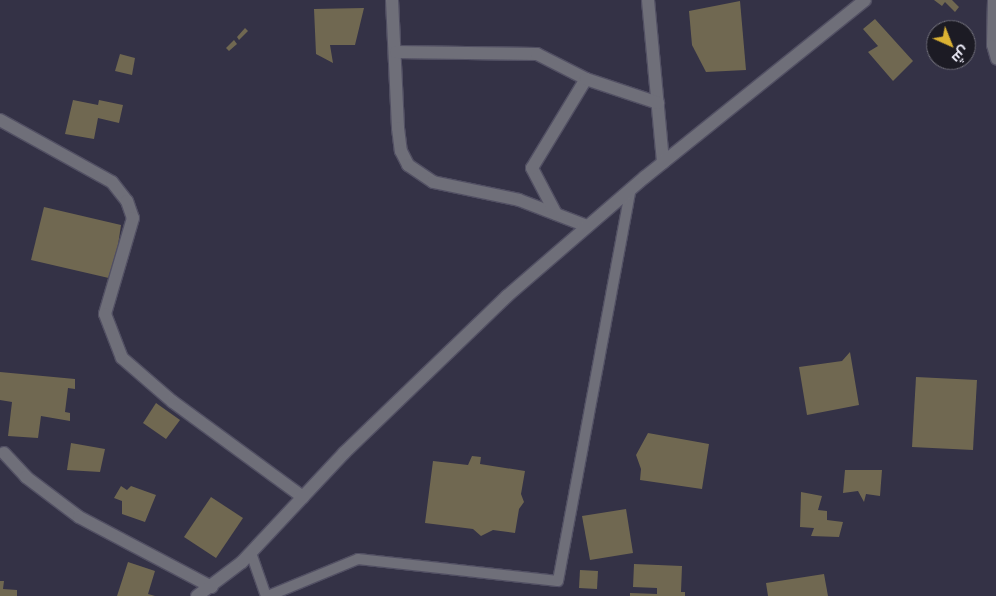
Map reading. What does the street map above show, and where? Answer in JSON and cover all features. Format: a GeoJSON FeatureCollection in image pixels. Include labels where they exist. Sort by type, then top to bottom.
{"type":"FeatureCollection","features":[{"type":"Feature","properties":{"kind":"street"},"geometry":{"type":"LineString","coordinates":[[392,0],[396,52],[398,128],[401,151],[408,165],[433,182],[519,200],[587,226]]}},
{"type":"Feature","properties":{"kind":"street"},"geometry":{"type":"LineString","coordinates":[[648,0],[663,162]]}},
{"type":"Feature","properties":{"kind":"street"},"geometry":{"type":"LineString","coordinates":[[197,596],[212,587],[251,553],[303,497],[507,296],[663,162],[865,0]]}},
{"type":"Feature","properties":{"kind":"street"},"geometry":{"type":"LineString","coordinates":[[396,52],[537,54],[586,79],[658,103]]}},
{"type":"Feature","properties":{"kind":"street"},"geometry":{"type":"LineString","coordinates":[[556,214],[532,168],[586,79]]}},
{"type":"Feature","properties":{"kind":"street"},"geometry":{"type":"LineString","coordinates":[[0,120],[112,182],[127,200],[133,218],[105,314],[122,358],[173,402],[303,497]]}},
{"type":"Feature","properties":{"kind":"street"},"geometry":{"type":"LineString","coordinates":[[4,453],[26,477],[79,517],[212,587]]}},
{"type":"Feature","properties":{"kind":"lane"},"geometry":{"type":"LineString","coordinates":[[993,0],[992,45],[996,59]]}},
{"type":"Feature","properties":{"kind":"lane"},"geometry":{"type":"LineString","coordinates":[[251,553],[267,596],[358,559],[558,582],[631,189]]}},
{"type":"Feature","properties":{"kind":"building"},"geometry":{"type":"Polygon","coordinates":[[[934,0],[952,0],[959,7],[955,12],[945,2],[942,6],[934,0]]]}},
{"type":"Feature","properties":{"kind":"building"},"geometry":{"type":"Polygon","coordinates":[[[740,1],[746,70],[706,72],[692,45],[689,11],[740,1]]]}},
{"type":"Feature","properties":{"kind":"building"},"geometry":{"type":"Polygon","coordinates":[[[364,8],[355,45],[330,45],[333,63],[316,54],[314,9],[364,8]]]}},
{"type":"Feature","properties":{"kind":"building"},"geometry":{"type":"Polygon","coordinates":[[[875,19],[913,61],[893,81],[868,52],[878,46],[863,29],[875,19]]]}},
{"type":"Feature","properties":{"kind":"building"},"geometry":{"type":"Polygon","coordinates":[[[245,28],[248,31],[239,40],[237,37],[245,28]]]}},
{"type":"Feature","properties":{"kind":"building"},"geometry":{"type":"Polygon","coordinates":[[[234,40],[237,44],[229,51],[226,48],[234,40]]]}},
{"type":"Feature","properties":{"kind":"building"},"geometry":{"type":"Polygon","coordinates":[[[120,54],[135,58],[132,75],[115,71],[120,54]]]}},
{"type":"Feature","properties":{"kind":"building"},"geometry":{"type":"Polygon","coordinates":[[[73,100],[98,105],[99,100],[123,105],[119,123],[98,118],[94,139],[65,134],[73,100]]]}},
{"type":"Feature","properties":{"kind":"building"},"geometry":{"type":"Polygon","coordinates":[[[44,207],[121,225],[113,279],[31,260],[44,207]]]}},
{"type":"Feature","properties":{"kind":"building"},"geometry":{"type":"Polygon","coordinates":[[[850,352],[859,405],[807,415],[799,367],[842,361],[850,352]]]}},
{"type":"Feature","properties":{"kind":"building"},"geometry":{"type":"Polygon","coordinates":[[[0,372],[75,379],[75,389],[68,388],[65,412],[70,413],[70,421],[41,416],[38,438],[8,436],[12,402],[0,400],[0,372]]]}},
{"type":"Feature","properties":{"kind":"building"},"geometry":{"type":"Polygon","coordinates":[[[916,377],[977,380],[973,450],[912,447],[916,377]]]}},
{"type":"Feature","properties":{"kind":"building"},"geometry":{"type":"Polygon","coordinates":[[[156,403],[180,420],[166,439],[143,423],[156,403]]]}},
{"type":"Feature","properties":{"kind":"building"},"geometry":{"type":"Polygon","coordinates":[[[648,433],[709,444],[702,489],[640,480],[641,469],[636,455],[648,433]]]}},
{"type":"Feature","properties":{"kind":"building"},"geometry":{"type":"Polygon","coordinates":[[[71,443],[105,449],[100,472],[67,470],[71,443]]]}},
{"type":"Feature","properties":{"kind":"building"},"geometry":{"type":"Polygon","coordinates":[[[472,456],[481,457],[480,464],[525,471],[521,494],[524,502],[519,509],[515,533],[493,530],[481,536],[473,529],[425,523],[433,461],[468,465],[472,456]]]}},
{"type":"Feature","properties":{"kind":"building"},"geometry":{"type":"Polygon","coordinates":[[[845,470],[882,470],[880,496],[866,494],[864,502],[858,491],[843,493],[845,470]]]}},
{"type":"Feature","properties":{"kind":"building"},"geometry":{"type":"Polygon","coordinates":[[[121,486],[127,490],[131,486],[156,495],[145,522],[122,514],[122,501],[114,498],[121,486]]]}},
{"type":"Feature","properties":{"kind":"building"},"geometry":{"type":"Polygon","coordinates":[[[801,492],[822,496],[818,510],[827,511],[827,520],[843,522],[839,537],[811,536],[814,528],[800,527],[801,492]]]}},
{"type":"Feature","properties":{"kind":"building"},"geometry":{"type":"Polygon","coordinates":[[[211,497],[243,518],[216,558],[184,537],[211,497]]]}},
{"type":"Feature","properties":{"kind":"building"},"geometry":{"type":"Polygon","coordinates":[[[626,509],[633,553],[590,560],[582,516],[626,509]]]}},
{"type":"Feature","properties":{"kind":"building"},"geometry":{"type":"Polygon","coordinates":[[[128,562],[155,571],[148,594],[155,596],[117,596],[128,562]]]}},
{"type":"Feature","properties":{"kind":"building"},"geometry":{"type":"Polygon","coordinates":[[[634,564],[682,566],[681,592],[685,592],[685,596],[630,596],[630,593],[657,594],[657,588],[633,587],[634,564]]]}},
{"type":"Feature","properties":{"kind":"building"},"geometry":{"type":"Polygon","coordinates":[[[580,570],[598,571],[597,589],[579,588],[580,570]]]}},
{"type":"Feature","properties":{"kind":"building"},"geometry":{"type":"Polygon","coordinates":[[[824,574],[828,596],[768,596],[766,583],[824,574]]]}},
{"type":"Feature","properties":{"kind":"building"},"geometry":{"type":"Polygon","coordinates":[[[0,581],[4,581],[3,589],[17,590],[17,596],[0,596],[0,581]]]}}]}
